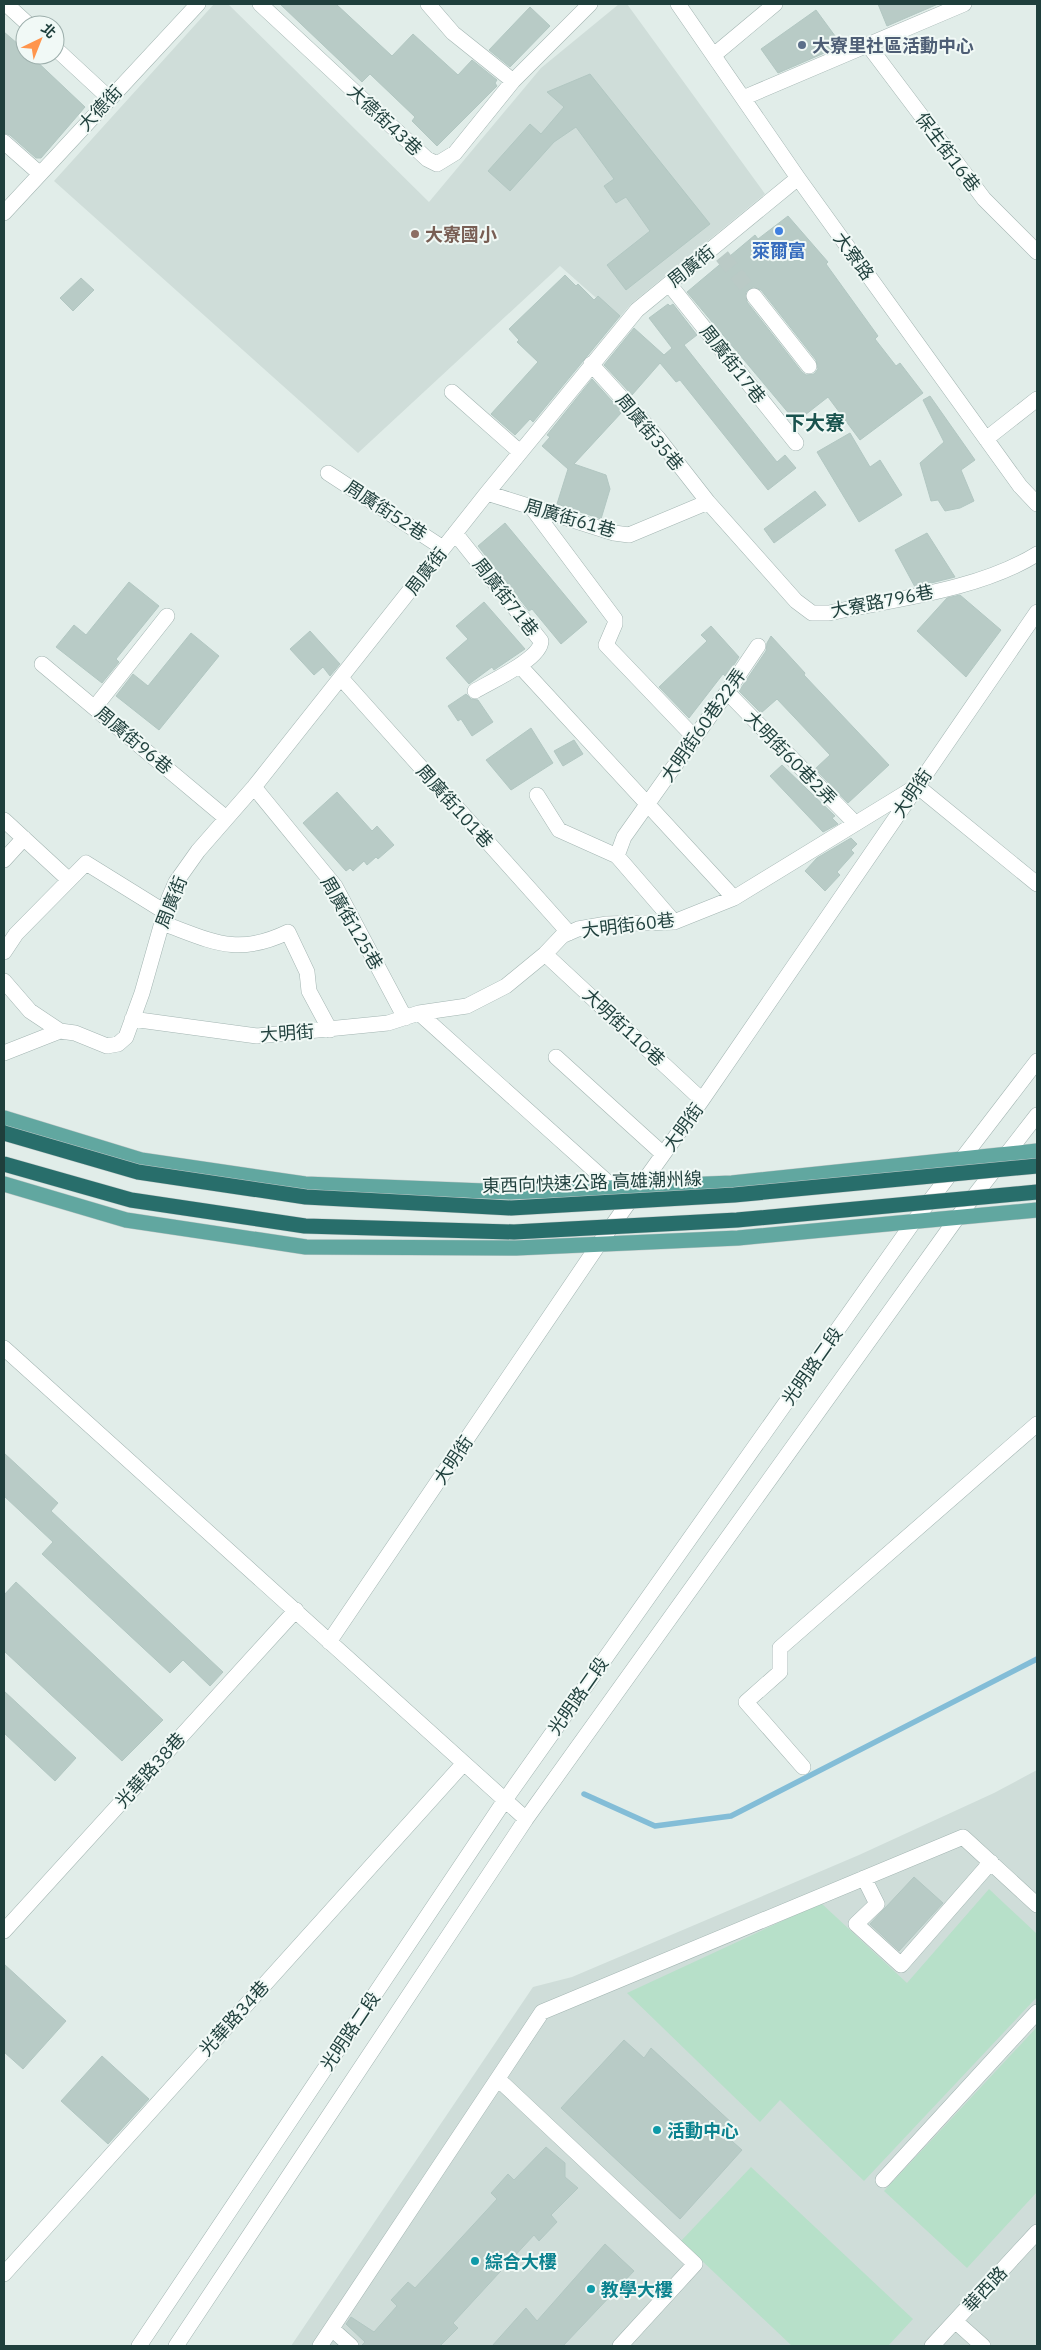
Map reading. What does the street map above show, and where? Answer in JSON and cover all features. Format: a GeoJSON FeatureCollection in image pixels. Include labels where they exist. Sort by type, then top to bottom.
{"type":"FeatureCollection","features":[{"type":"Feature","properties":{"kind":"highway","name":"東西向快速公路 高雄潮州線"},"geometry":{"type":"LineString","coordinates":[[4,1133],[138,1172],[306,1197],[511,1208],[734,1194],[1037,1166]]}},
{"type":"Feature","properties":{"kind":"highway"},"geometry":{"type":"LineString","coordinates":[[4,1164],[131,1200],[306,1226],[514,1232],[737,1220],[1037,1192]]}},
{"type":"Feature","properties":{"kind":"main road"},"geometry":{"type":"LineString","coordinates":[[4,1118],[141,1160],[305,1184],[510,1192],[732,1183],[1037,1151]]}},
{"type":"Feature","properties":{"kind":"main road"},"geometry":{"type":"LineString","coordinates":[[4,1184],[126,1220],[306,1247],[516,1248],[738,1238],[1037,1210]]}},
{"type":"Feature","properties":{"kind":"street"},"geometry":{"type":"LineString","coordinates":[[6,4],[18,15]]}},
{"type":"Feature","properties":{"kind":"street","name":"大德街"},"geometry":{"type":"LineString","coordinates":[[4,213],[39,173],[198,4]]}},
{"type":"Feature","properties":{"kind":"street","name":"大德街43巷"},"geometry":{"type":"LineString","coordinates":[[260,4],[427,159],[437,164],[455,154],[513,81],[590,4]]}},
{"type":"Feature","properties":{"kind":"street"},"geometry":{"type":"LineString","coordinates":[[428,4],[453,33],[513,81]]}},
{"type":"Feature","properties":{"kind":"street","name":"大寮路"},"geometry":{"type":"LineString","coordinates":[[678,4],[798,178],[1020,486],[1037,504]]}},
{"type":"Feature","properties":{"kind":"street"},"geometry":{"type":"LineString","coordinates":[[714,56],[775,4]]}},
{"type":"Feature","properties":{"kind":"street"},"geometry":{"type":"LineString","coordinates":[[743,98],[964,4]]}},
{"type":"Feature","properties":{"kind":"street","name":"保生街16巷"},"geometry":{"type":"LineString","coordinates":[[868,44],[984,199],[1037,252]]}},
{"type":"Feature","properties":{"kind":"street"},"geometry":{"type":"LineString","coordinates":[[65,57],[110,98]]}},
{"type":"Feature","properties":{"kind":"street"},"geometry":{"type":"LineString","coordinates":[[4,142],[39,173]]}},
{"type":"Feature","properties":{"kind":"street","name":"周廣街"},"geometry":{"type":"LineString","coordinates":[[132,1019],[163,917],[176,882],[198,851],[254,787],[487,493],[637,310],[669,284],[718,251],[798,178]]}},
{"type":"Feature","properties":{"kind":"street","name":"周廣街17巷"},"geometry":{"type":"LineString","coordinates":[[669,284],[796,443]]}},
{"type":"Feature","properties":{"kind":"street"},"geometry":{"type":"LineString","coordinates":[[754,296],[809,366]]}},
{"type":"Feature","properties":{"kind":"street","name":"周廣街35巷"},"geometry":{"type":"LineString","coordinates":[[591,364],[658,438],[708,502]]}},
{"type":"Feature","properties":{"kind":"street"},"geometry":{"type":"LineString","coordinates":[[452,392],[520,452]]}},
{"type":"Feature","properties":{"kind":"street"},"geometry":{"type":"LineString","coordinates":[[986,439],[1037,399]]}},
{"type":"Feature","properties":{"kind":"street","name":"周廣街52巷"},"geometry":{"type":"LineString","coordinates":[[328,473],[444,548]]}},
{"type":"Feature","properties":{"kind":"street","name":"周廣街61巷"},"geometry":{"type":"LineString","coordinates":[[487,493],[614,533],[629,534],[708,502]]}},
{"type":"Feature","properties":{"kind":"street","name":"大寮路796巷"},"geometry":{"type":"LineString","coordinates":[[708,502],[796,601],[812,613],[829,613],[966,583],[1021,564],[1037,554]]}},
{"type":"Feature","properties":{"kind":"street"},"geometry":{"type":"LineString","coordinates":[[532,508],[615,619],[615,624],[606,645],[695,738]]}},
{"type":"Feature","properties":{"kind":"street","name":"周廣街71巷"},"geometry":{"type":"LineString","coordinates":[[455,534],[540,641],[538,652],[520,666],[475,691]]}},
{"type":"Feature","properties":{"kind":"street","name":"大明街"},"geometry":{"type":"LineString","coordinates":[[329,1642],[599,1244],[702,1100],[1037,612]]}},
{"type":"Feature","properties":{"kind":"street"},"geometry":{"type":"LineString","coordinates":[[94,707],[167,616]]}},
{"type":"Feature","properties":{"kind":"street","name":"大明街60巷22弄"},"geometry":{"type":"LineString","coordinates":[[618,856],[624,837],[758,646]]}},
{"type":"Feature","properties":{"kind":"street","name":"周廣街96巷"},"geometry":{"type":"LineString","coordinates":[[42,664],[226,818]]}},
{"type":"Feature","properties":{"kind":"street"},"geometry":{"type":"LineString","coordinates":[[520,666],[734,898]]}},
{"type":"Feature","properties":{"kind":"street","name":"周廣街101巷"},"geometry":{"type":"LineString","coordinates":[[341,678],[569,933]]}},
{"type":"Feature","properties":{"kind":"street","name":"大明街60巷2弄"},"geometry":{"type":"LineString","coordinates":[[727,692],[855,823]]}},
{"type":"Feature","properties":{"kind":"street"},"geometry":{"type":"LineString","coordinates":[[917,786],[1037,884]]}},
{"type":"Feature","properties":{"kind":"street","name":"大明街60巷"},"geometry":{"type":"LineString","coordinates":[[412,1015],[467,1006],[506,986],[545,954],[562,936],[569,933],[607,924],[674,922],[734,898],[917,786]]}},
{"type":"Feature","properties":{"kind":"street","name":"周廣街125巷"},"geometry":{"type":"LineString","coordinates":[[254,787],[335,886],[412,1015]]}},
{"type":"Feature","properties":{"kind":"street"},"geometry":{"type":"LineString","coordinates":[[537,795],[559,830],[618,856],[674,922]]}},
{"type":"Feature","properties":{"kind":"street"},"geometry":{"type":"LineString","coordinates":[[4,820],[69,880]]}},
{"type":"Feature","properties":{"kind":"street"},"geometry":{"type":"LineString","coordinates":[[4,860],[24,838]]}},
{"type":"Feature","properties":{"kind":"street"},"geometry":{"type":"LineString","coordinates":[[4,952],[16,934],[86,863],[163,917],[217,943],[247,946],[269,941],[288,932],[307,972],[309,991],[330,1030]]}},
{"type":"Feature","properties":{"kind":"street","name":"大明街110巷"},"geometry":{"type":"LineString","coordinates":[[545,954],[702,1100]]}},
{"type":"Feature","properties":{"kind":"street"},"geometry":{"type":"LineString","coordinates":[[4,980],[30,1010],[60,1031],[75,1033],[107,1046],[118,1044],[126,1037],[132,1019]]}},
{"type":"Feature","properties":{"kind":"street"},"geometry":{"type":"LineString","coordinates":[[412,1015],[614,1188]]}},
{"type":"Feature","properties":{"kind":"street","name":"大明街"},"geometry":{"type":"LineString","coordinates":[[132,1019],[257,1036],[330,1030],[388,1022],[412,1015]]}},
{"type":"Feature","properties":{"kind":"street"},"geometry":{"type":"LineString","coordinates":[[4,1054],[60,1031]]}},
{"type":"Feature","properties":{"kind":"street"},"geometry":{"type":"LineString","coordinates":[[556,1057],[663,1154]]}},
{"type":"Feature","properties":{"kind":"street","name":"光明路二段"},"geometry":{"type":"LineString","coordinates":[[139,2346],[505,1800],[915,1220],[1037,1061]]}},
{"type":"Feature","properties":{"kind":"street","name":"光明路二段"},"geometry":{"type":"LineString","coordinates":[[176,2346],[526,1818],[957,1218],[1037,1115]]}},
{"type":"Feature","properties":{"kind":"street"},"geometry":{"type":"LineString","coordinates":[[4,1348],[526,1818]]}},
{"type":"Feature","properties":{"kind":"street"},"geometry":{"type":"LineString","coordinates":[[804,1767],[746,1702],[780,1672],[780,1648],[1037,1424]]}},
{"type":"Feature","properties":{"kind":"street","name":"光華路38巷"},"geometry":{"type":"LineString","coordinates":[[4,1931],[296,1610]]}},
{"type":"Feature","properties":{"kind":"street","name":"光華路34巷"},"geometry":{"type":"LineString","coordinates":[[4,2274],[464,1763]]}},
{"type":"Feature","properties":{"kind":"street"},"geometry":{"type":"LineString","coordinates":[[320,2346],[542,2012],[963,1837],[1037,1905]]}},
{"type":"Feature","properties":{"kind":"street"},"geometry":{"type":"LineString","coordinates":[[864,1878],[877,1904],[856,1924],[900,1965],[991,1862]]}},
{"type":"Feature","properties":{"kind":"street"},"geometry":{"type":"LineString","coordinates":[[883,2180],[1037,2012]]}},
{"type":"Feature","properties":{"kind":"street"},"geometry":{"type":"LineString","coordinates":[[498,2079],[696,2264],[620,2346]]}},
{"type":"Feature","properties":{"kind":"street","name":"華西路"},"geometry":{"type":"LineString","coordinates":[[932,2346],[1037,2232]]}},
{"type":"Feature","properties":{"kind":"street"},"geometry":{"type":"LineString","coordinates":[[955,2322],[983,2346]]}},
{"type":"Feature","properties":{"kind":"street"},"geometry":{"type":"LineString","coordinates":[[332,2329],[351,2346]]}},
{"type":"Feature","properties":{"kind":"shaded area","name":"大寮國小"},"geometry":{"type":"Polygon","coordinates":[[[214,4],[228,4],[429,202],[541,68],[619,4],[627,4],[765,194],[631,304],[619,318],[560,266],[358,453],[54,181],[214,4]]]}},
{"type":"Feature","properties":{"kind":"shaded area"},"geometry":{"type":"Polygon","coordinates":[[[1037,1770],[1037,2346],[291,2346],[533,1987],[572,1977],[859,1855],[994,1793],[1037,1770]]]}},
{"type":"Feature","properties":{"kind":"green space"},"geometry":{"type":"Polygon","coordinates":[[[989,1889],[1037,1934],[1037,1997],[864,2181],[780,2100],[760,2122],[627,1993],[821,1903],[907,1983],[989,1889]]]}},
{"type":"Feature","properties":{"kind":"green space"},"geometry":{"type":"Polygon","coordinates":[[[1037,2027],[1037,2192],[967,2268],[884,2191],[1037,2027]]]}},
{"type":"Feature","properties":{"kind":"green space"},"geometry":{"type":"Polygon","coordinates":[[[751,2167],[913,2319],[888,2346],[792,2346],[681,2241],[751,2167]]]}},
{"type":"Feature","properties":{"kind":"building"},"geometry":{"type":"Polygon","coordinates":[[[280,4],[336,4],[392,56],[413,34],[458,75],[472,60],[497,80],[495,83],[497,86],[437,146],[412,121],[415,117],[370,74],[362,82],[280,4]]]}},
{"type":"Feature","properties":{"kind":"building"},"geometry":{"type":"Polygon","coordinates":[[[878,4],[938,4],[887,26],[878,4]]]}},
{"type":"Feature","properties":{"kind":"building"},"geometry":{"type":"Polygon","coordinates":[[[530,7],[550,26],[510,67],[489,50],[530,7]]]}},
{"type":"Feature","properties":{"kind":"building","name":"大寮里社區活動中心"},"geometry":{"type":"Polygon","coordinates":[[[816,10],[838,40],[836,48],[778,73],[761,49],[816,10]]]}},
{"type":"Feature","properties":{"kind":"building"},"geometry":{"type":"Polygon","coordinates":[[[4,32],[15,41],[15,65],[41,65],[85,107],[41,158],[36,158],[10,135],[4,133],[4,32]]]}},
{"type":"Feature","properties":{"kind":"building"},"geometry":{"type":"Polygon","coordinates":[[[590,74],[710,224],[626,290],[607,265],[650,231],[626,197],[616,203],[604,186],[614,179],[576,127],[554,142],[510,191],[488,171],[530,124],[541,134],[564,107],[547,92],[590,74]]]}},
{"type":"Feature","properties":{"kind":"building"},"geometry":{"type":"Polygon","coordinates":[[[788,216],[828,262],[826,264],[878,336],[875,339],[896,366],[900,363],[923,393],[860,440],[828,397],[796,422],[687,292],[755,235],[758,239],[788,216]],[[753,287],[746,292],[747,302],[802,372],[806,375],[814,374],[818,369],[816,360],[761,290],[753,287]]]}},
{"type":"Feature","properties":{"kind":"building"},"geometry":{"type":"Polygon","coordinates":[[[565,275],[576,286],[578,284],[594,300],[598,296],[620,316],[533,422],[530,419],[515,435],[491,414],[538,362],[517,342],[519,340],[509,329],[565,275]]]}},
{"type":"Feature","properties":{"kind":"building"},"geometry":{"type":"Polygon","coordinates":[[[81,278],[94,290],[73,311],[60,298],[81,278]]]}},
{"type":"Feature","properties":{"kind":"building"},"geometry":{"type":"Polygon","coordinates":[[[668,304],[670,306],[673,304],[697,335],[684,345],[777,462],[785,455],[796,468],[768,490],[680,380],[676,382],[660,363],[632,395],[604,365],[634,328],[664,355],[672,348],[649,318],[668,304]]]}},
{"type":"Feature","properties":{"kind":"building"},"geometry":{"type":"Polygon","coordinates":[[[592,379],[622,412],[574,464],[606,475],[610,489],[601,519],[557,504],[568,469],[542,446],[550,437],[547,435],[592,379]]]}},
{"type":"Feature","properties":{"kind":"building"},"geometry":{"type":"Polygon","coordinates":[[[930,396],[975,460],[961,470],[974,501],[960,508],[945,511],[938,500],[931,501],[920,463],[944,442],[923,400],[930,396]]]}},
{"type":"Feature","properties":{"kind":"building"},"geometry":{"type":"Polygon","coordinates":[[[850,433],[870,467],[880,460],[902,495],[859,522],[817,452],[850,433]]]}},
{"type":"Feature","properties":{"kind":"building"},"geometry":{"type":"Polygon","coordinates":[[[815,491],[826,505],[774,543],[764,529],[815,491]]]}},
{"type":"Feature","properties":{"kind":"building"},"geometry":{"type":"Polygon","coordinates":[[[505,523],[587,622],[561,644],[532,609],[529,611],[478,546],[505,523]]]}},
{"type":"Feature","properties":{"kind":"building"},"geometry":{"type":"Polygon","coordinates":[[[927,533],[955,577],[915,587],[895,550],[927,533]]]}},
{"type":"Feature","properties":{"kind":"building"},"geometry":{"type":"Polygon","coordinates":[[[129,582],[159,606],[116,659],[119,662],[102,683],[56,647],[74,625],[86,635],[129,582]]]}},
{"type":"Feature","properties":{"kind":"building"},"geometry":{"type":"Polygon","coordinates":[[[960,595],[1001,630],[966,677],[917,631],[947,598],[960,595]]]}},
{"type":"Feature","properties":{"kind":"building"},"geometry":{"type":"Polygon","coordinates":[[[484,602],[525,649],[494,670],[492,667],[469,684],[446,658],[468,639],[456,626],[484,602]]]}},
{"type":"Feature","properties":{"kind":"building"},"geometry":{"type":"Polygon","coordinates":[[[711,626],[739,657],[726,677],[723,674],[689,718],[659,687],[707,641],[701,635],[711,626]]]}},
{"type":"Feature","properties":{"kind":"building"},"geometry":{"type":"Polygon","coordinates":[[[310,631],[340,664],[330,676],[323,667],[314,675],[290,649],[310,631]]]}},
{"type":"Feature","properties":{"kind":"building"},"geometry":{"type":"Polygon","coordinates":[[[191,633],[219,656],[159,730],[116,696],[133,674],[148,686],[191,633]]]}},
{"type":"Feature","properties":{"kind":"building"},"geometry":{"type":"Polygon","coordinates":[[[771,636],[805,673],[804,675],[889,765],[848,803],[815,769],[830,755],[777,699],[761,713],[739,691],[766,651],[767,643],[771,636]]]}},
{"type":"Feature","properties":{"kind":"building"},"geometry":{"type":"Polygon","coordinates":[[[466,694],[471,699],[478,700],[493,722],[472,736],[461,719],[458,721],[448,706],[466,694]]]}},
{"type":"Feature","properties":{"kind":"building"},"geometry":{"type":"Polygon","coordinates":[[[531,728],[553,763],[511,790],[486,760],[531,728]]]}},
{"type":"Feature","properties":{"kind":"building"},"geometry":{"type":"Polygon","coordinates":[[[574,740],[583,754],[563,766],[554,751],[574,740]]]}},
{"type":"Feature","properties":{"kind":"building"},"geometry":{"type":"Polygon","coordinates":[[[782,765],[835,816],[832,818],[838,824],[823,832],[770,776],[782,765]]]}},
{"type":"Feature","properties":{"kind":"building"},"geometry":{"type":"Polygon","coordinates":[[[337,792],[372,831],[377,826],[394,845],[378,859],[376,857],[367,865],[364,861],[353,871],[350,868],[346,871],[303,823],[337,792]]]}},
{"type":"Feature","properties":{"kind":"building"},"geometry":{"type":"Polygon","coordinates":[[[851,838],[857,844],[851,850],[854,853],[837,872],[840,875],[825,891],[805,871],[817,858],[851,838]]]}},
{"type":"Feature","properties":{"kind":"building"},"geometry":{"type":"Polygon","coordinates":[[[4,1453],[58,1503],[51,1511],[223,1672],[210,1686],[183,1660],[170,1673],[42,1554],[53,1542],[4,1496],[4,1453]]]}},
{"type":"Feature","properties":{"kind":"building"},"geometry":{"type":"Polygon","coordinates":[[[16,1582],[163,1720],[122,1761],[4,1651],[4,1595],[16,1582]]]}},
{"type":"Feature","properties":{"kind":"building"},"geometry":{"type":"Polygon","coordinates":[[[4,1691],[76,1758],[55,1781],[4,1733],[4,1691]]]}},
{"type":"Feature","properties":{"kind":"building"},"geometry":{"type":"Polygon","coordinates":[[[914,1877],[943,1903],[899,1951],[870,1924],[914,1877]]]}},
{"type":"Feature","properties":{"kind":"building"},"geometry":{"type":"Polygon","coordinates":[[[4,1964],[66,2021],[23,2069],[4,2052],[4,1964]]]}},
{"type":"Feature","properties":{"kind":"building","name":"活動中心"},"geometry":{"type":"Polygon","coordinates":[[[624,2040],[644,2058],[651,2048],[734,2125],[724,2134],[742,2150],[680,2219],[561,2108],[624,2040]]]}},
{"type":"Feature","properties":{"kind":"building"},"geometry":{"type":"Polygon","coordinates":[[[102,2056],[149,2099],[108,2144],[61,2101],[102,2056]]]}},
{"type":"Feature","properties":{"kind":"building","name":"綜合大樓"},"geometry":{"type":"Polygon","coordinates":[[[546,2147],[565,2163],[565,2177],[578,2188],[551,2215],[557,2222],[539,2241],[534,2235],[453,2323],[458,2328],[440,2346],[361,2346],[365,2342],[346,2324],[351,2317],[374,2332],[397,2306],[391,2300],[408,2282],[415,2288],[497,2199],[491,2193],[508,2174],[514,2180],[546,2147]]]}},
{"type":"Feature","properties":{"kind":"building","name":"教學大樓"},"geometry":{"type":"Polygon","coordinates":[[[605,2244],[634,2271],[563,2346],[492,2346],[526,2308],[537,2321],[605,2244]]]}},
{"type":"Feature","properties":{"kind":"waterway"},"geometry":{"type":"LineString","coordinates":[[584,1794],[655,1826],[731,1816],[1037,1659]]}},
{"type":"Feature","properties":{"kind":"tunnel"},"geometry":{"type":"LineString","coordinates":[[722,256],[754,296]]}},
{"type":"Feature","properties":{"kind":"place","name":"大寮里社區活動中心"},"geometry":{"type":"Point","coordinates":[802,45]}},
{"type":"Feature","properties":{"kind":"place","name":"萊爾富"},"geometry":{"type":"Point","coordinates":[779,231]}},
{"type":"Feature","properties":{"kind":"place","name":"大寮國小"},"geometry":{"type":"Point","coordinates":[415,234]}},
{"type":"Feature","properties":{"kind":"place","name":"活動中心"},"geometry":{"type":"Point","coordinates":[657,2130]}},
{"type":"Feature","properties":{"kind":"place","name":"綜合大樓"},"geometry":{"type":"Point","coordinates":[475,2261]}},
{"type":"Feature","properties":{"kind":"place","name":"教學大樓"},"geometry":{"type":"Point","coordinates":[591,2289]}},
{"type":"Feature","properties":{"kind":"district","name":"下大寮"},"geometry":{"type":"Point","coordinates":[815,422]}}]}
